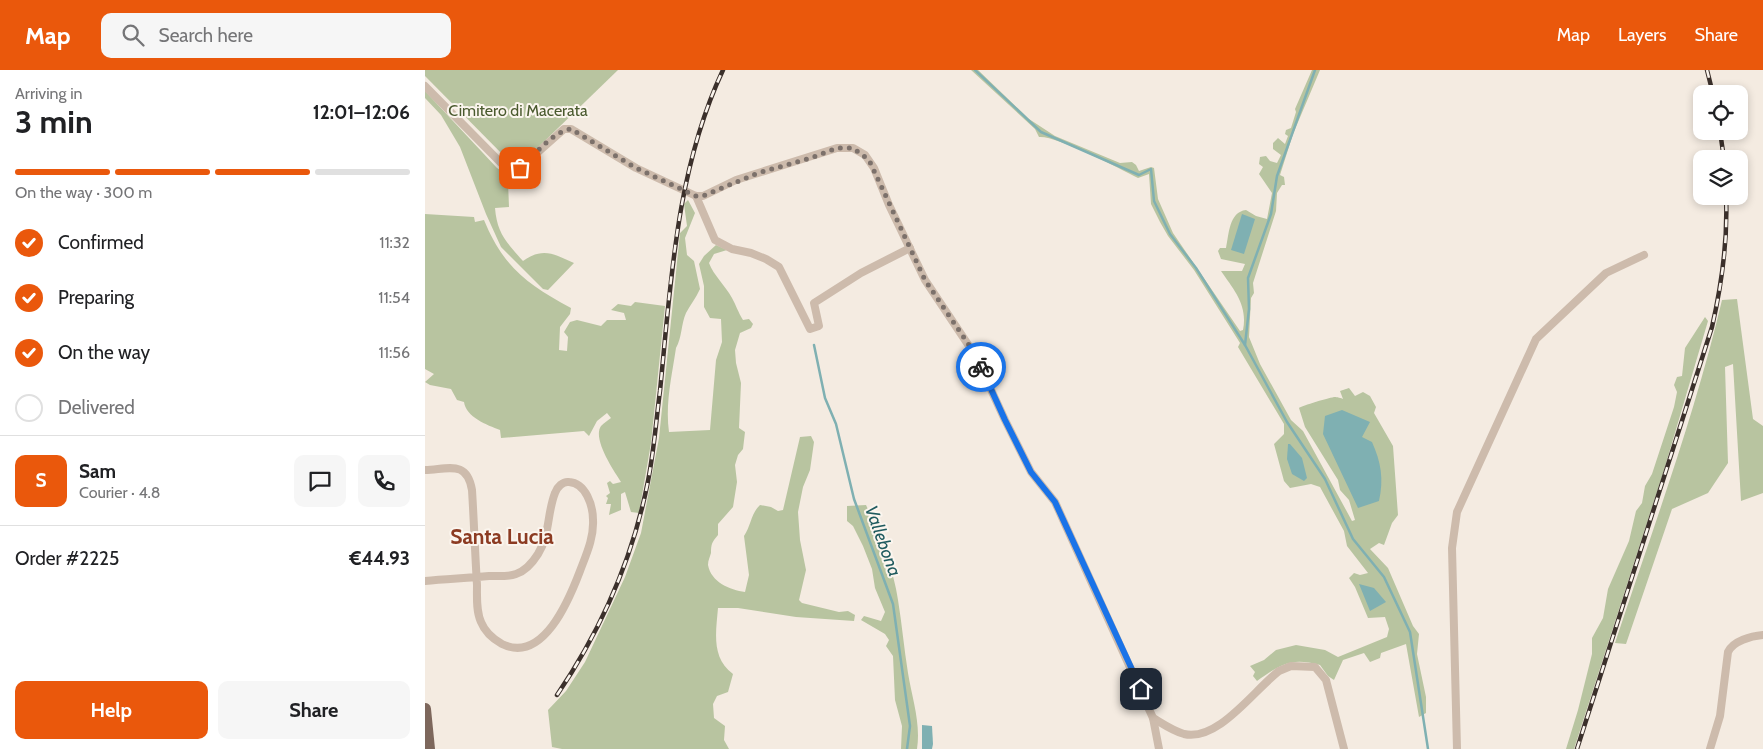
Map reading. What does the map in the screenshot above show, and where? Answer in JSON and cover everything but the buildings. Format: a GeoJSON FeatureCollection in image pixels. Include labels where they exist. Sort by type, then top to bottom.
{"type":"FeatureCollection","features":[{"type":"Feature","properties":{"kind":"main road"},"geometry":{"type":"LineString","coordinates":[[425,709],[429,747]]}},
{"type":"Feature","properties":{"kind":"street"},"geometry":{"type":"LineString","coordinates":[[425,86],[504,166],[511,170],[520,168],[564,129],[571,129],[636,168],[696,196],[703,196],[758,173],[811,158],[837,148],[853,148],[869,160],[925,280],[975,354],[1031,472],[1055,502],[1153,718],[1159,749]]}},
{"type":"Feature","properties":{"kind":"street"},"geometry":{"type":"LineString","coordinates":[[696,196],[715,240],[732,249],[766,258],[779,267],[810,329],[819,326],[814,303],[861,273],[909,248]]}},
{"type":"Feature","properties":{"kind":"street"},"geometry":{"type":"LineString","coordinates":[[1457,749],[1452,548],[1457,512],[1536,338],[1606,273],[1644,255]]}},
{"type":"Feature","properties":{"kind":"street"},"geometry":{"type":"LineString","coordinates":[[425,470],[459,468],[465,470],[469,477],[472,490],[476,577],[481,622],[487,633],[506,646],[519,648],[529,646],[559,618],[566,605],[592,537],[593,518],[589,500],[584,491],[578,485],[568,482],[561,484],[555,492],[545,539],[539,554],[530,565],[515,575],[476,577],[425,581]]}},
{"type":"Feature","properties":{"kind":"street"},"geometry":{"type":"LineString","coordinates":[[1710,749],[1720,716],[1728,652],[1731,646],[1754,636],[1763,635]]}},
{"type":"Feature","properties":{"kind":"street"},"geometry":{"type":"LineString","coordinates":[[1153,718],[1168,728],[1185,735],[1202,734],[1218,727],[1279,671],[1291,666],[1315,667],[1326,680],[1344,749]]}},
{"type":"Feature","properties":{"kind":"green space","name":"Cimitero di Macerata"},"geometry":{"type":"Polygon","coordinates":[[[425,70],[618,70],[523,162],[513,165],[425,76],[425,70]]]}},
{"type":"Feature","properties":{"kind":"green space"},"geometry":{"type":"Polygon","coordinates":[[[971,70],[978,70],[1029,119],[1055,136],[1120,163],[1132,162],[1139,171],[1151,167],[1154,168],[1158,199],[1173,233],[1240,331],[1243,330],[1244,321],[1242,305],[1221,271],[1242,271],[1245,264],[1221,259],[1218,251],[1220,248],[1226,248],[1231,224],[1240,212],[1246,210],[1256,216],[1267,219],[1272,193],[1259,174],[1263,167],[1259,164],[1260,157],[1266,156],[1270,161],[1277,163],[1281,155],[1273,149],[1273,143],[1278,138],[1285,144],[1288,136],[1285,134],[1286,130],[1291,128],[1296,112],[1295,109],[1312,70],[1320,70],[1293,134],[1280,175],[1284,177],[1285,185],[1282,185],[1277,193],[1276,211],[1253,283],[1254,293],[1251,298],[1249,337],[1260,364],[1291,420],[1303,431],[1352,521],[1355,520],[1349,500],[1340,490],[1338,480],[1305,427],[1299,408],[1332,397],[1343,399],[1340,391],[1349,388],[1355,396],[1363,392],[1370,396],[1376,407],[1374,413],[1393,446],[1398,515],[1392,523],[1384,545],[1379,543],[1370,549],[1388,568],[1413,626],[1419,634],[1417,654],[1426,697],[1426,713],[1419,717],[1406,644],[1381,653],[1380,658],[1370,662],[1364,653],[1343,660],[1334,680],[1328,676],[1320,665],[1301,662],[1280,666],[1257,681],[1253,676],[1255,672],[1250,666],[1264,660],[1276,650],[1296,645],[1325,650],[1338,657],[1387,637],[1389,629],[1385,617],[1368,618],[1355,587],[1349,578],[1354,573],[1360,575],[1368,573],[1347,546],[1344,531],[1320,487],[1311,484],[1290,488],[1284,481],[1274,444],[1284,434],[1284,424],[1238,347],[1240,343],[1194,270],[1168,236],[1160,222],[1151,204],[1149,174],[1138,178],[1072,146],[1039,137],[1035,129],[971,70]]]}},
{"type":"Feature","properties":{"kind":"green space"},"geometry":{"type":"Polygon","coordinates":[[[425,91],[497,168],[509,173],[522,172],[508,182],[509,207],[495,208],[496,217],[503,237],[523,261],[537,254],[549,253],[574,263],[548,290],[543,289],[501,247],[460,147],[441,115],[425,98],[425,91]]]}},
{"type":"Feature","properties":{"kind":"green space"},"geometry":{"type":"Polygon","coordinates":[[[688,200],[695,213],[685,238],[687,255],[694,261],[700,289],[686,313],[676,348],[668,400],[669,432],[710,430],[716,360],[722,342],[721,319],[710,318],[704,307],[704,286],[699,264],[704,256],[716,245],[727,250],[714,254],[709,263],[711,268],[729,293],[743,320],[749,319],[753,324],[751,328],[740,333],[735,350],[741,383],[739,428],[745,432],[743,449],[738,455],[735,465],[737,482],[733,507],[718,524],[718,535],[712,543],[708,562],[710,571],[722,584],[745,592],[749,575],[744,536],[760,505],[771,507],[778,511],[783,510],[800,437],[811,436],[814,442],[810,470],[803,487],[798,512],[800,540],[806,570],[799,600],[802,603],[839,612],[848,611],[855,615],[854,621],[796,617],[738,608],[718,608],[716,635],[718,652],[726,668],[733,674],[728,692],[717,696],[713,704],[714,718],[725,726],[724,740],[729,749],[562,749],[552,747],[548,710],[566,691],[585,662],[625,577],[641,533],[659,438],[680,233],[687,226],[684,204],[688,200]]]}},
{"type":"Feature","properties":{"kind":"green space"},"geometry":{"type":"Polygon","coordinates":[[[425,214],[474,217],[475,222],[484,220],[500,251],[509,263],[529,282],[571,308],[570,314],[560,327],[559,350],[567,351],[568,337],[564,332],[570,322],[577,320],[601,326],[607,320],[626,320],[624,313],[611,310],[618,304],[631,306],[635,302],[665,306],[651,443],[639,513],[631,512],[625,492],[621,494],[621,510],[609,515],[611,504],[606,504],[608,498],[606,496],[610,493],[607,483],[610,481],[613,484],[621,482],[605,455],[599,439],[601,426],[611,418],[607,413],[597,421],[589,436],[584,431],[501,438],[500,430],[483,423],[473,416],[464,402],[457,400],[451,389],[430,385],[425,382],[434,374],[425,369],[425,214]]]}},
{"type":"Feature","properties":{"kind":"green space"},"geometry":{"type":"Polygon","coordinates":[[[1737,299],[1753,419],[1763,426],[1763,493],[1741,501],[1733,364],[1725,367],[1728,463],[1708,493],[1672,509],[1626,644],[1615,643],[1686,430],[1722,300],[1737,299]]]}},
{"type":"Feature","properties":{"kind":"green space"},"geometry":{"type":"Polygon","coordinates":[[[1705,317],[1708,321],[1664,470],[1574,749],[1566,749],[1592,654],[1592,638],[1603,618],[1608,589],[1629,541],[1636,511],[1642,503],[1645,486],[1652,474],[1674,407],[1677,392],[1674,385],[1677,377],[1682,376],[1685,348],[1705,317]]]}},
{"type":"Feature","properties":{"kind":"green space"},"geometry":{"type":"Polygon","coordinates":[[[866,505],[876,527],[896,588],[908,673],[917,720],[917,749],[901,749],[902,726],[895,700],[893,656],[886,646],[889,640],[885,634],[861,620],[864,616],[881,621],[885,612],[875,588],[872,569],[863,546],[853,526],[847,521],[847,506],[866,505]]]}},
{"type":"Feature","properties":{"kind":"water"},"geometry":{"type":"Polygon","coordinates":[[[1242,214],[1255,219],[1244,254],[1231,250],[1242,214]]]}},
{"type":"Feature","properties":{"kind":"water"},"geometry":{"type":"Polygon","coordinates":[[[1342,410],[1370,422],[1362,437],[1372,442],[1381,471],[1379,501],[1358,508],[1323,434],[1325,416],[1342,410]]]}},
{"type":"Feature","properties":{"kind":"water"},"geometry":{"type":"Polygon","coordinates":[[[1288,444],[1302,458],[1307,478],[1304,481],[1292,474],[1287,459],[1288,444]]]}},
{"type":"Feature","properties":{"kind":"water"},"geometry":{"type":"Polygon","coordinates":[[[1359,584],[1374,588],[1386,602],[1370,611],[1359,584]]]}},
{"type":"Feature","properties":{"kind":"water"},"geometry":{"type":"Polygon","coordinates":[[[922,725],[932,726],[932,749],[922,749],[922,725]]]}},
{"type":"Feature","properties":{"kind":"waterway"},"geometry":{"type":"LineString","coordinates":[[975,70],[1041,132],[1139,175],[1151,169],[1154,201],[1170,234],[1196,268],[1245,345]]}},
{"type":"Feature","properties":{"kind":"waterway"},"geometry":{"type":"LineString","coordinates":[[1315,70],[1277,176],[1271,214],[1248,278],[1249,309],[1245,345],[1287,422],[1325,479],[1353,539],[1384,577],[1410,632],[1428,749]]}},
{"type":"Feature","properties":{"kind":"waterway","name":"Vallebona"},"geometry":{"type":"LineString","coordinates":[[814,345],[825,398],[836,424],[854,499],[893,604],[910,726],[907,749]]}},
{"type":"Feature","properties":{"kind":"railway"},"geometry":{"type":"LineString","coordinates":[[557,695],[588,645],[601,619],[624,565],[642,510],[653,447],[672,268],[685,187],[707,108],[723,70]]}},
{"type":"Feature","properties":{"kind":"railway"},"geometry":{"type":"LineString","coordinates":[[1707,70],[1711,85]]}},
{"type":"Feature","properties":{"kind":"railway"},"geometry":{"type":"LineString","coordinates":[[1721,140],[1723,150]]}},
{"type":"Feature","properties":{"kind":"railway"},"geometry":{"type":"LineString","coordinates":[[1577,749],[1712,327],[1723,262],[1726,205]]}},
{"type":"Feature","properties":{"kind":"way so far"},"geometry":{"type":"LineString","coordinates":[[520,168],[557,134],[564,129],[571,129],[636,168],[687,193],[703,196],[736,180],[811,158],[837,148],[846,147],[859,150],[874,168],[889,205],[925,280],[975,354],[981,367]]}},
{"type":"Feature","properties":{"kind":"district","name":"Santa Lucia"},"geometry":{"type":"Point","coordinates":[502,537]}},
{"type":"Feature","properties":{"kind":"route"},"geometry":{"type":"LineString","coordinates":[[981,367],[1031,472],[1055,502],[1141,689]]}}]}
